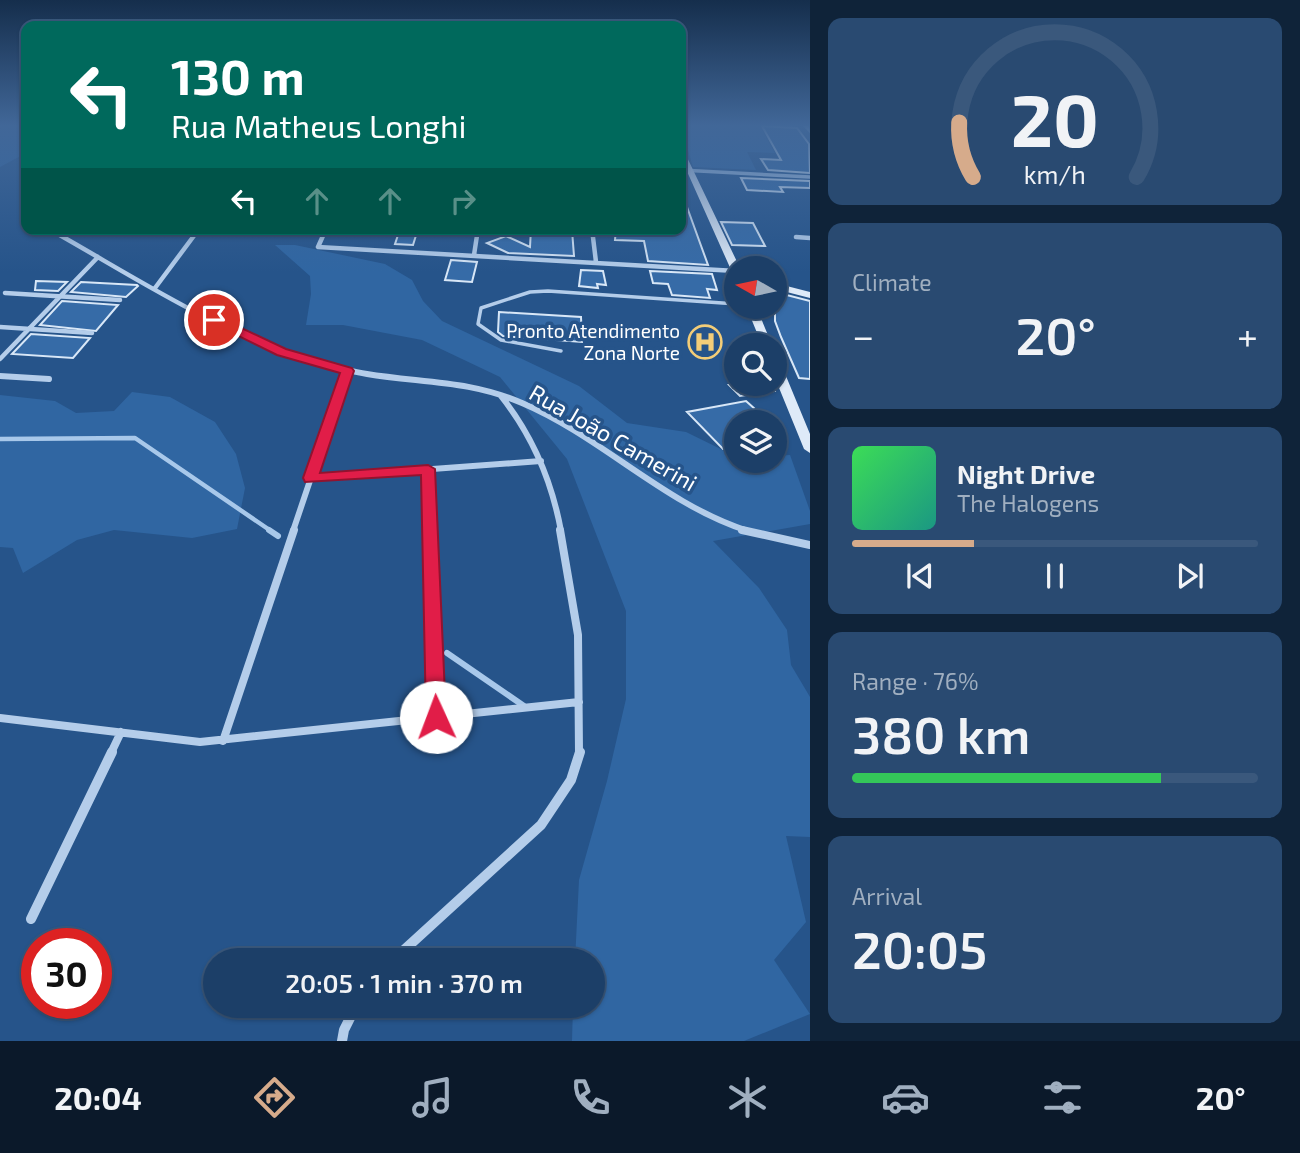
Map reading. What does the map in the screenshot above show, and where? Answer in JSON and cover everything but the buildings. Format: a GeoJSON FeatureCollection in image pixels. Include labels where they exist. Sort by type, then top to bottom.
{"type":"FeatureCollection","features":[{"type":"Feature","properties":{"kind":"street"},"geometry":{"type":"LineString","coordinates":[[687,175],[730,256]]}},
{"type":"Feature","properties":{"kind":"street"},"geometry":{"type":"LineString","coordinates":[[767,175],[810,177]]}},
{"type":"Feature","properties":{"kind":"street","name":"Rua João Camerini"},"geometry":{"type":"LineString","coordinates":[[60,235],[234,330],[282,352],[347,371],[452,383],[498,393],[564,426],[714,518],[754,535],[810,545]]}},
{"type":"Feature","properties":{"kind":"street"},"geometry":{"type":"LineString","coordinates":[[155,288],[195,235]]}},
{"type":"Feature","properties":{"kind":"street"},"geometry":{"type":"LineString","coordinates":[[323,235],[318,247],[724,268]]}},
{"type":"Feature","properties":{"kind":"street"},"geometry":{"type":"LineString","coordinates":[[474,255],[477,235]]}},
{"type":"Feature","properties":{"kind":"street"},"geometry":{"type":"LineString","coordinates":[[593,235],[596,262]]}},
{"type":"Feature","properties":{"kind":"street"},"geometry":{"type":"LineString","coordinates":[[796,237],[810,237]]}},
{"type":"Feature","properties":{"kind":"street"},"geometry":{"type":"LineString","coordinates":[[0,359],[98,257]]}},
{"type":"Feature","properties":{"kind":"street"},"geometry":{"type":"LineString","coordinates":[[788,289],[810,295]]}},
{"type":"Feature","properties":{"kind":"street"},"geometry":{"type":"LineString","coordinates":[[5,293],[120,300]]}},
{"type":"Feature","properties":{"kind":"street"},"geometry":{"type":"LineString","coordinates":[[0,327],[92,333]]}},
{"type":"Feature","properties":{"kind":"street"},"geometry":{"type":"LineString","coordinates":[[223,741],[347,371]]}},
{"type":"Feature","properties":{"kind":"street"},"geometry":{"type":"LineString","coordinates":[[0,376],[49,379]]}},
{"type":"Feature","properties":{"kind":"street"},"geometry":{"type":"LineString","coordinates":[[406,948],[541,825],[571,780],[580,751],[579,635],[557,510],[541,461],[517,416],[498,393]]}},
{"type":"Feature","properties":{"kind":"street"},"geometry":{"type":"LineString","coordinates":[[787,393],[810,449]]}},
{"type":"Feature","properties":{"kind":"street"},"geometry":{"type":"LineString","coordinates":[[311,478],[541,461]]}},
{"type":"Feature","properties":{"kind":"street"},"geometry":{"type":"LineString","coordinates":[[428,469],[436,717]]}},
{"type":"Feature","properties":{"kind":"street"},"geometry":{"type":"LineString","coordinates":[[0,718],[200,741],[223,741],[579,702]]}},
{"type":"Feature","properties":{"kind":"street"},"geometry":{"type":"LineString","coordinates":[[31,919],[121,732]]}},
{"type":"Feature","properties":{"kind":"street"},"geometry":{"type":"LineString","coordinates":[[342,1041],[350,1018]]}},
{"type":"Feature","properties":{"kind":"lane"},"geometry":{"type":"LineString","coordinates":[[561,351],[501,340],[478,324],[478,314],[481,308],[490,303],[530,292],[548,291],[724,303]]}},
{"type":"Feature","properties":{"kind":"shaded area"},"geometry":{"type":"Polygon","coordinates":[[[275,245],[295,245],[385,264],[412,280],[423,301],[442,321],[579,386],[627,423],[686,432],[724,451],[724,473],[787,473],[787,455],[790,455],[810,511],[810,524],[713,541],[759,588],[787,630],[791,665],[810,697],[810,837],[786,836],[806,922],[774,960],[810,1014],[744,1041],[572,1041],[573,1018],[605,1018],[605,948],[576,948],[579,880],[607,781],[626,699],[626,611],[567,459],[500,377],[422,340],[343,325],[306,325],[311,294],[310,276],[275,245]]]}},
{"type":"Feature","properties":{"kind":"shaded area"},"geometry":{"type":"Polygon","coordinates":[[[132,392],[170,397],[215,422],[236,454],[245,488],[237,529],[192,538],[114,530],[77,540],[23,573],[13,548],[0,547],[0,395],[55,401],[76,413],[114,411],[132,392]]]}},
{"type":"Feature","properties":{"kind":"waterway"},"geometry":{"type":"LineString","coordinates":[[0,439],[135,438],[271,531]]}},
{"type":"Feature","properties":{"kind":"waterway"},"geometry":{"type":"LineString","coordinates":[[269,530],[278,536]]}},
{"type":"Feature","properties":{"kind":"waterway"},"geometry":{"type":"LineString","coordinates":[[447,653],[524,706]]}},
{"type":"Feature","properties":{"kind":"place","name":"Pronto Atendimento Zona Norte"},"geometry":{"type":"Point","coordinates":[705,342]}},
{"type":"Feature","properties":{"kind":"route"},"geometry":{"type":"LineString","coordinates":[[214,320],[282,352],[347,371],[311,478],[428,469],[436,717]]}}]}
